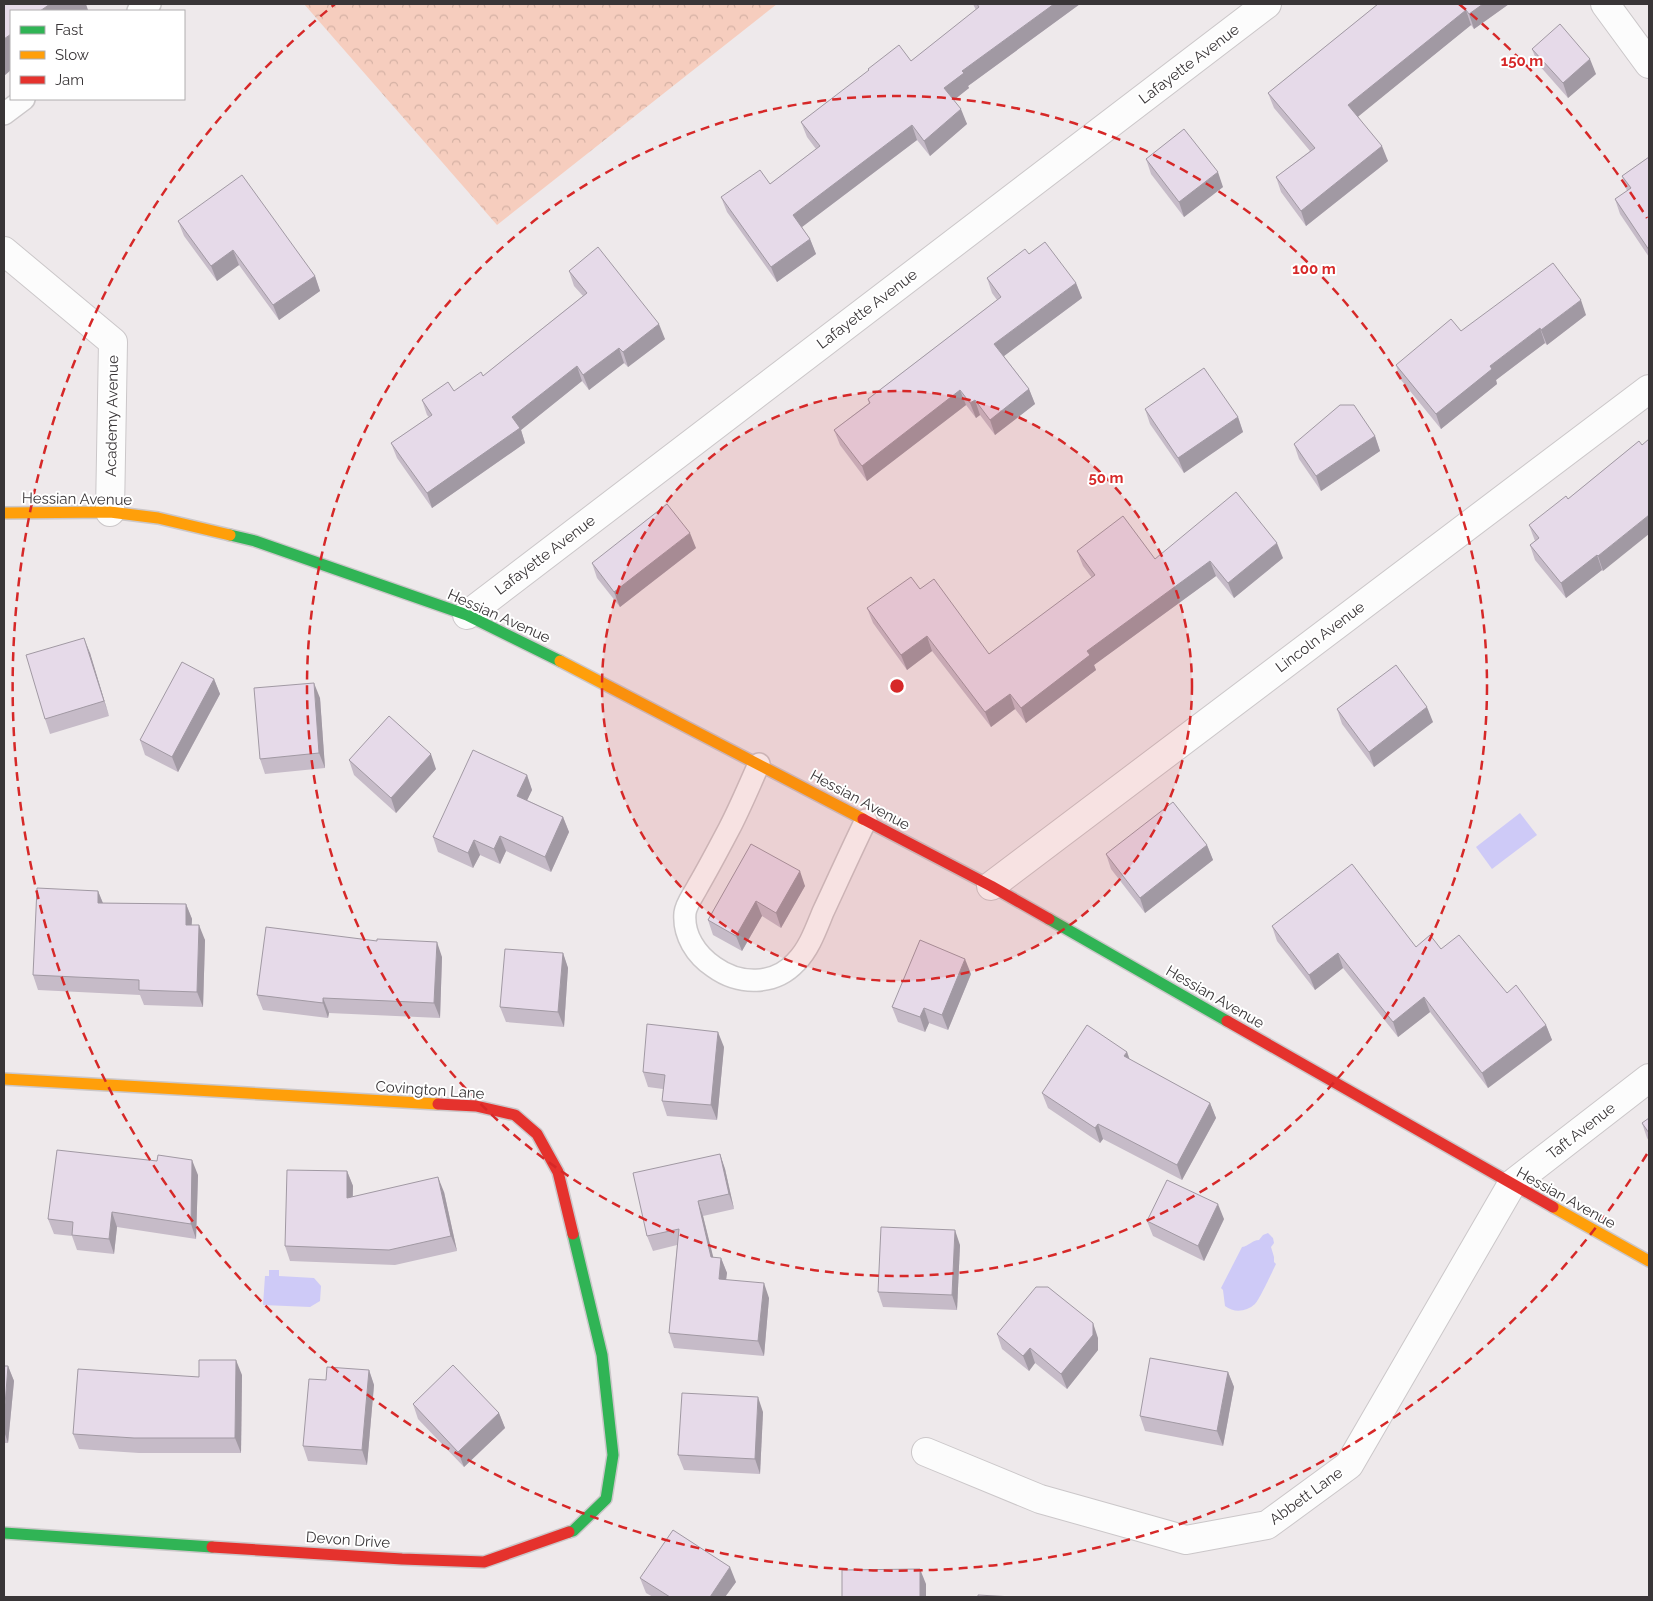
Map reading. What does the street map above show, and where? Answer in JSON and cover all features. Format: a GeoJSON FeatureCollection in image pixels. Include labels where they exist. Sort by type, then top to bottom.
{"type":"FeatureCollection","features":[{"type":"Feature","properties":{"kind":"main road","name":"Hessian Avenue"},"geometry":{"type":"LineString","coordinates":[[4,513],[110,512],[158,518],[255,541],[467,615],[577,669],[992,886],[1649,1261]]}},
{"type":"Feature","properties":{"kind":"main road","name":"Covington Lane"},"geometry":{"type":"LineString","coordinates":[[4,1079],[476,1106],[515,1115],[537,1134],[558,1172],[602,1355],[611,1432]]}},
{"type":"Feature","properties":{"kind":"main road","name":"Devon Drive"},"geometry":{"type":"LineString","coordinates":[[4,1533],[484,1562],[573,1531],[606,1499],[613,1455],[611,1432]]}},
{"type":"Feature","properties":{"kind":"street","name":"Lafayette Avenue"},"geometry":{"type":"LineString","coordinates":[[467,615],[1267,4]]}},
{"type":"Feature","properties":{"kind":"street"},"geometry":{"type":"LineString","coordinates":[[1605,4],[1649,64]]}},
{"type":"Feature","properties":{"kind":"street","name":"Academy Avenue"},"geometry":{"type":"LineString","coordinates":[[4,251],[113,342],[110,512]]}},
{"type":"Feature","properties":{"kind":"street","name":"Lincoln Avenue"},"geometry":{"type":"LineString","coordinates":[[992,886],[1649,388]]}},
{"type":"Feature","properties":{"kind":"street","name":"Taft Avenue"},"geometry":{"type":"LineString","coordinates":[[1512,1184],[1649,1078]]}},
{"type":"Feature","properties":{"kind":"street","name":"Abbett Lane"},"geometry":{"type":"LineString","coordinates":[[926,1452],[1040,1499],[1186,1540],[1267,1525],[1348,1465],[1512,1184]]}},
{"type":"Feature","properties":{"kind":"lane"},"geometry":{"type":"LineString","coordinates":[[4,114],[23,100]]}},
{"type":"Feature","properties":{"kind":"lane"},"geometry":{"type":"LineString","coordinates":[[759,764],[730,827],[685,910],[685,929],[690,940],[707,962],[721,972],[734,978],[760,981],[773,977],[796,963],[814,931],[866,820]]}},
{"type":"Feature","properties":{"kind":"green space"},"geometry":{"type":"Polygon","coordinates":[[[304,4],[777,4],[497,225],[304,4]]]}},
{"type":"Feature","properties":{"kind":"shaded area"},"geometry":{"type":"Polygon","coordinates":[[[1520,813],[1537,835],[1492,869],[1476,847],[1520,813]]]}},
{"type":"Feature","properties":{"kind":"shaded area"},"geometry":{"type":"Polygon","coordinates":[[[1268,1233],[1273,1238],[1274,1243],[1271,1247],[1276,1264],[1263,1291],[1255,1304],[1248,1309],[1236,1311],[1225,1306],[1223,1290],[1221,1288],[1242,1247],[1259,1240],[1268,1233]]]}},
{"type":"Feature","properties":{"kind":"shaded area"},"geometry":{"type":"Polygon","coordinates":[[[269,1270],[279,1270],[279,1276],[314,1278],[321,1286],[320,1301],[310,1307],[263,1305],[265,1276],[269,1276],[269,1270]]]}},
{"type":"Feature","properties":{"kind":"building"},"geometry":{"type":"Polygon","coordinates":[[[4,4],[50,4],[41,10],[10,10],[10,35],[4,39],[4,4]]]}},
{"type":"Feature","properties":{"kind":"building"},"geometry":{"type":"Polygon","coordinates":[[[977,4],[1054,4],[962,71],[964,73],[944,88],[961,109],[924,141],[912,125],[793,215],[810,239],[771,267],[721,197],[760,170],[770,184],[820,146],[801,122],[899,45],[911,61],[979,7],[977,4]]]}},
{"type":"Feature","properties":{"kind":"building"},"geometry":{"type":"Polygon","coordinates":[[[1378,4],[1483,4],[1469,14],[1466,10],[1348,105],[1382,146],[1301,211],[1276,177],[1315,148],[1268,93],[1378,4]]]}},
{"type":"Feature","properties":{"kind":"building"},"geometry":{"type":"Polygon","coordinates":[[[1560,24],[1590,59],[1563,83],[1532,49],[1560,24]]]}},
{"type":"Feature","properties":{"kind":"building"},"geometry":{"type":"Polygon","coordinates":[[[1184,129],[1218,172],[1179,202],[1146,159],[1184,129]]]}},
{"type":"Feature","properties":{"kind":"building"},"geometry":{"type":"Polygon","coordinates":[[[1649,157],[1649,250],[1615,199],[1631,188],[1622,176],[1649,157]]]}},
{"type":"Feature","properties":{"kind":"building"},"geometry":{"type":"Polygon","coordinates":[[[242,175],[315,276],[273,305],[233,250],[211,266],[178,221],[242,175]]]}},
{"type":"Feature","properties":{"kind":"building"},"geometry":{"type":"Polygon","coordinates":[[[1045,242],[1076,283],[994,344],[1029,389],[990,420],[975,400],[970,403],[960,390],[862,466],[834,430],[870,403],[868,399],[1001,297],[987,278],[1025,249],[1029,254],[1045,242]]]}},
{"type":"Feature","properties":{"kind":"building"},"geometry":{"type":"Polygon","coordinates":[[[598,247],[659,324],[623,352],[619,348],[583,375],[577,366],[512,417],[520,428],[427,493],[391,443],[432,415],[422,400],[448,382],[454,391],[481,372],[483,376],[587,293],[569,271],[598,247]]]}},
{"type":"Feature","properties":{"kind":"building"},"geometry":{"type":"Polygon","coordinates":[[[1553,263],[1581,300],[1490,366],[1492,369],[1436,414],[1396,365],[1451,319],[1461,331],[1553,263]]]}},
{"type":"Feature","properties":{"kind":"building"},"geometry":{"type":"Polygon","coordinates":[[[1204,368],[1238,417],[1178,458],[1145,409],[1204,368]]]}},
{"type":"Feature","properties":{"kind":"building"},"geometry":{"type":"Polygon","coordinates":[[[1340,405],[1354,405],[1375,436],[1316,476],[1294,444],[1340,405]]]}},
{"type":"Feature","properties":{"kind":"building"},"geometry":{"type":"Polygon","coordinates":[[[1649,439],[1649,515],[1561,583],[1530,545],[1539,538],[1529,525],[1566,496],[1568,499],[1639,441],[1642,445],[1649,439]]]}},
{"type":"Feature","properties":{"kind":"building"},"geometry":{"type":"Polygon","coordinates":[[[1236,492],[1277,543],[1228,583],[1210,561],[1087,651],[1090,655],[1021,708],[1010,694],[985,712],[927,636],[901,655],[867,608],[911,577],[920,589],[934,579],[989,654],[1095,575],[1077,551],[1123,516],[1155,559],[1236,492]]]}},
{"type":"Feature","properties":{"kind":"building"},"geometry":{"type":"Polygon","coordinates":[[[667,504],[690,533],[614,592],[592,563],[667,504]]]}},
{"type":"Feature","properties":{"kind":"building"},"geometry":{"type":"Polygon","coordinates":[[[84,638],[104,701],[45,719],[26,655],[84,638]]]}},
{"type":"Feature","properties":{"kind":"building"},"geometry":{"type":"Polygon","coordinates":[[[182,662],[214,679],[172,757],[140,740],[182,662]]]}},
{"type":"Feature","properties":{"kind":"building"},"geometry":{"type":"Polygon","coordinates":[[[1396,665],[1427,707],[1369,752],[1337,709],[1396,665]]]}},
{"type":"Feature","properties":{"kind":"building"},"geometry":{"type":"Polygon","coordinates":[[[314,683],[319,753],[260,759],[254,688],[314,683]]]}},
{"type":"Feature","properties":{"kind":"building"},"geometry":{"type":"Polygon","coordinates":[[[389,716],[431,754],[391,798],[349,760],[389,716]]]}},
{"type":"Feature","properties":{"kind":"building"},"geometry":{"type":"Polygon","coordinates":[[[473,750],[527,775],[517,796],[563,817],[545,857],[500,836],[494,849],[474,840],[468,853],[433,837],[473,750]]]}},
{"type":"Feature","properties":{"kind":"building"},"geometry":{"type":"Polygon","coordinates":[[[1173,802],[1207,845],[1140,898],[1106,854],[1173,802]]]}},
{"type":"Feature","properties":{"kind":"building"},"geometry":{"type":"Polygon","coordinates":[[[751,844],[800,871],[776,913],[756,901],[736,936],[708,920],[751,844]]]}},
{"type":"Feature","properties":{"kind":"building"},"geometry":{"type":"Polygon","coordinates":[[[1352,864],[1416,947],[1430,935],[1441,949],[1459,935],[1507,993],[1516,985],[1546,1025],[1482,1073],[1424,997],[1393,1022],[1338,953],[1309,975],[1272,926],[1352,864]]]}},
{"type":"Feature","properties":{"kind":"building"},"geometry":{"type":"Polygon","coordinates":[[[37,888],[98,891],[98,903],[186,904],[186,925],[199,925],[197,992],[139,990],[139,980],[33,975],[37,888]]]}},
{"type":"Feature","properties":{"kind":"building"},"geometry":{"type":"Polygon","coordinates":[[[266,927],[377,941],[377,939],[437,942],[434,1003],[323,998],[323,1003],[257,995],[266,927]]]}},
{"type":"Feature","properties":{"kind":"building"},"geometry":{"type":"Polygon","coordinates":[[[920,940],[965,959],[942,1015],[924,1008],[920,1017],[892,1007],[920,940]]]}},
{"type":"Feature","properties":{"kind":"building"},"geometry":{"type":"Polygon","coordinates":[[[505,949],[563,953],[558,1012],[500,1007],[505,949]]]}},
{"type":"Feature","properties":{"kind":"building"},"geometry":{"type":"Polygon","coordinates":[[[647,1024],[718,1032],[711,1105],[662,1101],[665,1075],[643,1072],[647,1024]]]}},
{"type":"Feature","properties":{"kind":"building"},"geometry":{"type":"Polygon","coordinates":[[[1087,1025],[1127,1052],[1124,1056],[1210,1103],[1177,1165],[1098,1124],[1095,1128],[1042,1093],[1087,1025]]]}},
{"type":"Feature","properties":{"kind":"building"},"geometry":{"type":"Polygon","coordinates":[[[1649,1118],[1649,1133],[1642,1123],[1649,1118]]]}},
{"type":"Feature","properties":{"kind":"building"},"geometry":{"type":"Polygon","coordinates":[[[57,1150],[157,1161],[158,1155],[192,1160],[191,1224],[112,1212],[109,1239],[72,1235],[73,1222],[48,1219],[57,1150]]]}},
{"type":"Feature","properties":{"kind":"building"},"geometry":{"type":"Polygon","coordinates":[[[720,1154],[729,1194],[698,1201],[711,1257],[721,1258],[719,1279],[764,1283],[758,1341],[669,1333],[679,1229],[647,1236],[633,1173],[720,1154]]]}},
{"type":"Feature","properties":{"kind":"building"},"geometry":{"type":"Polygon","coordinates":[[[287,1170],[347,1171],[347,1198],[438,1177],[451,1236],[389,1250],[285,1246],[287,1170]]]}},
{"type":"Feature","properties":{"kind":"building"},"geometry":{"type":"Polygon","coordinates":[[[1167,1180],[1218,1204],[1198,1246],[1147,1221],[1167,1180]]]}},
{"type":"Feature","properties":{"kind":"building"},"geometry":{"type":"Polygon","coordinates":[[[881,1227],[955,1230],[952,1295],[878,1292],[881,1227]]]}},
{"type":"Feature","properties":{"kind":"building"},"geometry":{"type":"Polygon","coordinates":[[[1036,1287],[1048,1287],[1093,1323],[1093,1335],[1061,1374],[1030,1348],[1023,1356],[997,1334],[1036,1287]]]}},
{"type":"Feature","properties":{"kind":"building"},"geometry":{"type":"Polygon","coordinates":[[[1150,1358],[1228,1372],[1217,1431],[1140,1416],[1150,1358]]]}},
{"type":"Feature","properties":{"kind":"building"},"geometry":{"type":"Polygon","coordinates":[[[199,1360],[236,1360],[235,1438],[134,1438],[73,1434],[78,1369],[199,1377],[199,1360]]]}},
{"type":"Feature","properties":{"kind":"building"},"geometry":{"type":"Polygon","coordinates":[[[453,1365],[499,1413],[458,1452],[413,1404],[453,1365]]]}},
{"type":"Feature","properties":{"kind":"building"},"geometry":{"type":"Polygon","coordinates":[[[4,1366],[8,1366],[4,1418],[4,1366]]]}},
{"type":"Feature","properties":{"kind":"building"},"geometry":{"type":"Polygon","coordinates":[[[327,1367],[369,1370],[362,1450],[303,1446],[309,1379],[326,1380],[327,1367]]]}},
{"type":"Feature","properties":{"kind":"building"},"geometry":{"type":"Polygon","coordinates":[[[682,1393],[758,1397],[755,1459],[678,1455],[682,1393]]]}},
{"type":"Feature","properties":{"kind":"building"},"geometry":{"type":"Polygon","coordinates":[[[673,1530],[730,1567],[710,1597],[670,1597],[640,1578],[673,1530]]]}},
{"type":"Feature","properties":{"kind":"building"},"geometry":{"type":"Polygon","coordinates":[[[920,1569],[920,1597],[842,1597],[842,1570],[920,1569]]]}},
{"type":"Feature","properties":{"kind":"building"},"geometry":{"type":"Polygon","coordinates":[[[978,1595],[1013,1597],[978,1597],[978,1595]]]}},
{"type":"Feature","properties":{"kind":"traffic: fast"},"geometry":{"type":"LineString","coordinates":[[230,535],[255,541],[467,615],[560,661]]}},
{"type":"Feature","properties":{"kind":"traffic: fast"},"geometry":{"type":"LineString","coordinates":[[1049,919],[1227,1021]]}},
{"type":"Feature","properties":{"kind":"traffic: fast"},"geometry":{"type":"LineString","coordinates":[[569,1532],[573,1531],[606,1499],[613,1455],[602,1355],[573,1234]]}},
{"type":"Feature","properties":{"kind":"traffic: fast"},"geometry":{"type":"LineString","coordinates":[[4,1533],[212,1547]]}},
{"type":"Feature","properties":{"kind":"traffic: slow"},"geometry":{"type":"LineString","coordinates":[[4,513],[110,512],[158,518],[230,535]]}},
{"type":"Feature","properties":{"kind":"traffic: slow"},"geometry":{"type":"LineString","coordinates":[[560,661],[863,819]]}},
{"type":"Feature","properties":{"kind":"traffic: slow"},"geometry":{"type":"LineString","coordinates":[[4,1079],[438,1104]]}},
{"type":"Feature","properties":{"kind":"traffic: slow"},"geometry":{"type":"LineString","coordinates":[[1553,1207],[1649,1261]]}},
{"type":"Feature","properties":{"kind":"traffic: jam"},"geometry":{"type":"LineString","coordinates":[[863,819],[991,886],[1049,919]]}},
{"type":"Feature","properties":{"kind":"traffic: jam"},"geometry":{"type":"LineString","coordinates":[[1227,1021],[1553,1207]]}},
{"type":"Feature","properties":{"kind":"traffic: jam"},"geometry":{"type":"LineString","coordinates":[[438,1104],[476,1106],[515,1115],[537,1134],[558,1172],[573,1234]]}},
{"type":"Feature","properties":{"kind":"traffic: jam"},"geometry":{"type":"LineString","coordinates":[[212,1547],[402,1559],[484,1562],[569,1532]]}}]}
